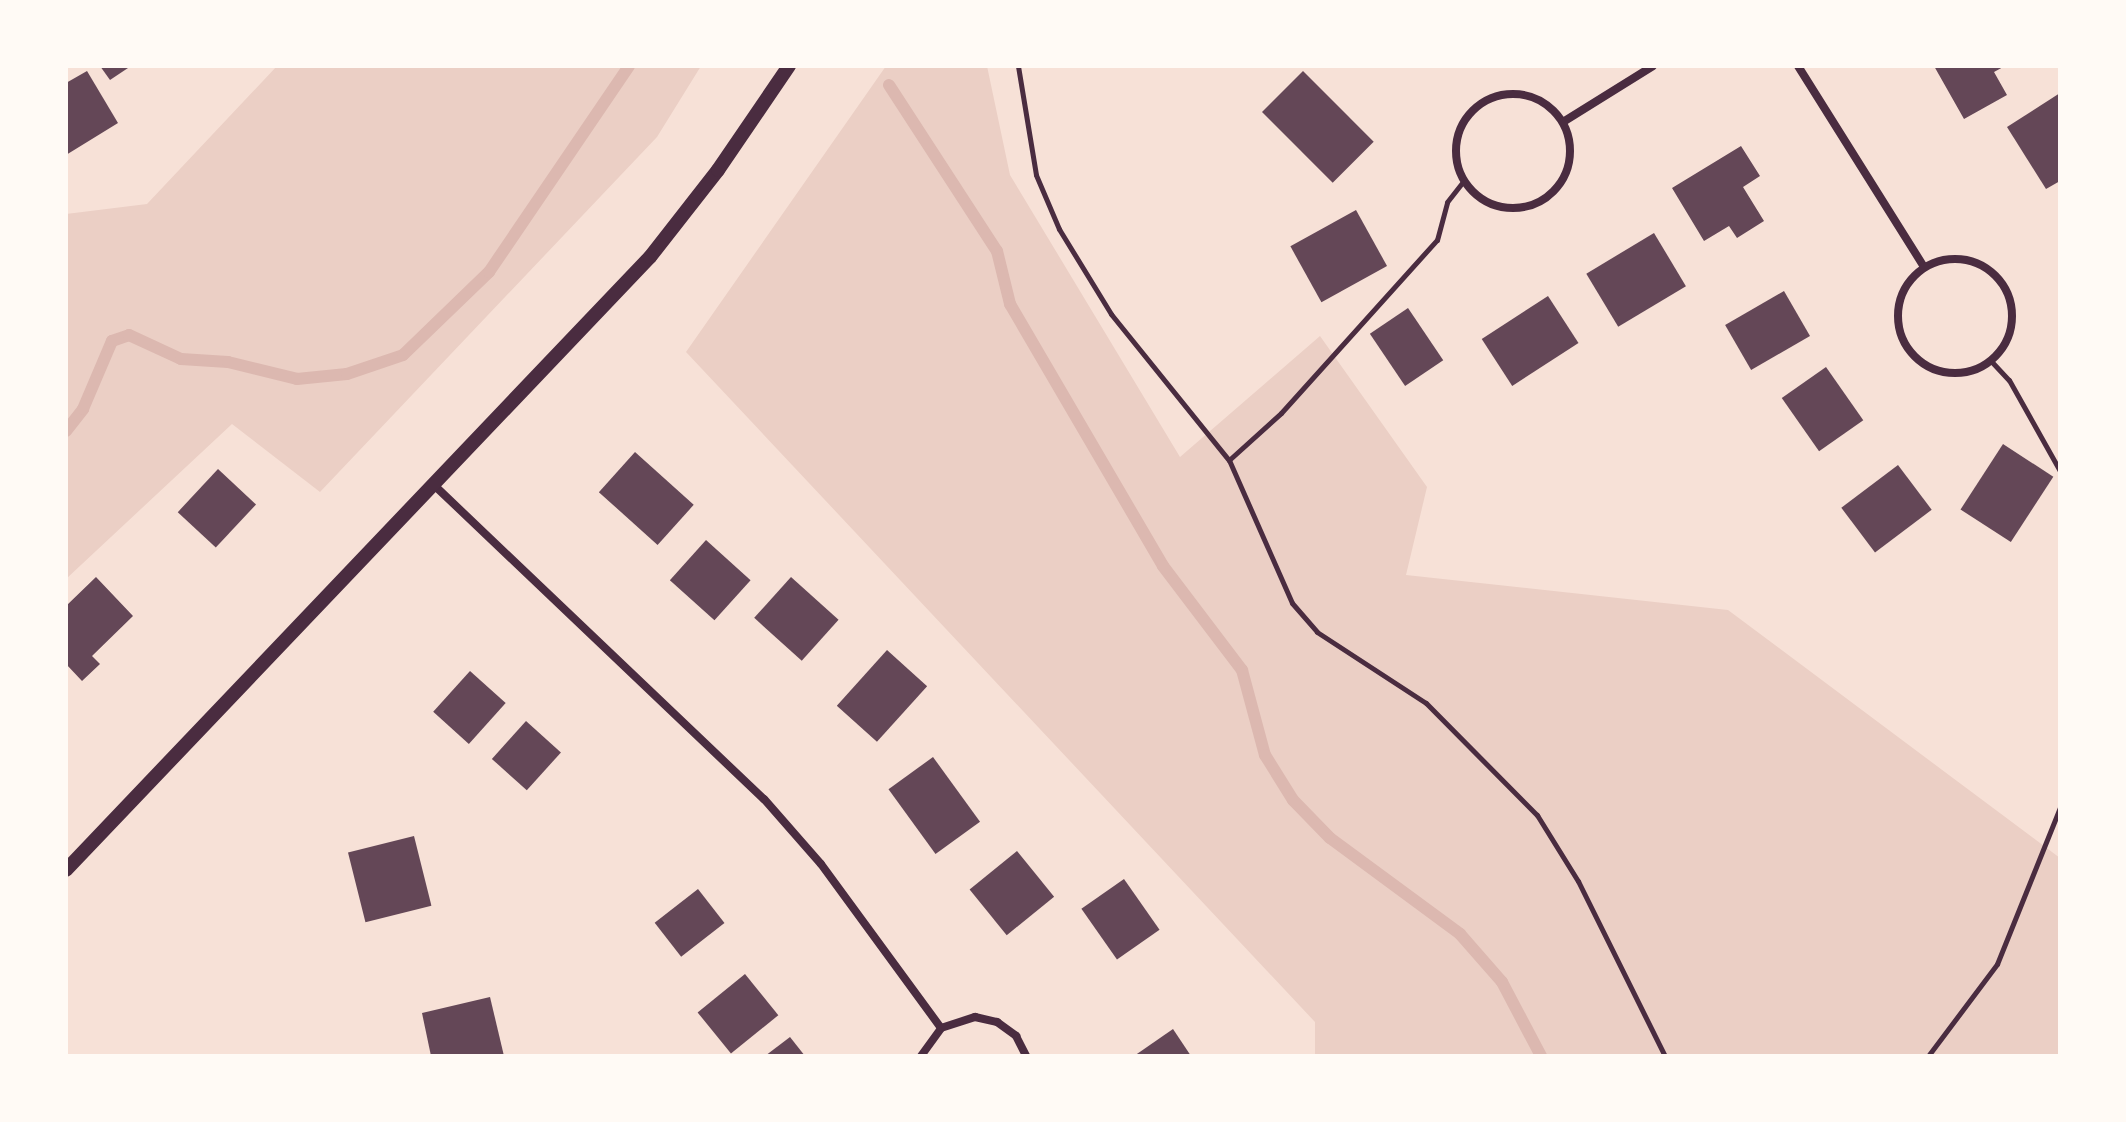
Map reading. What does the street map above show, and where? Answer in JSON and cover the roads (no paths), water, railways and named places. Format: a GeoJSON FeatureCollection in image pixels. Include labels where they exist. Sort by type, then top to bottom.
{"type":"FeatureCollection","features":[{"type":"Feature","properties":{"kind":"street"},"geometry":{"type":"LineString","coordinates":[[66,870],[650,257],[718,170],[789,66]]}},
{"type":"Feature","properties":{"kind":"street"},"geometry":{"type":"LineString","coordinates":[[1563,122],[1653,66]]}},
{"type":"Feature","properties":{"kind":"street"},"geometry":{"type":"LineString","coordinates":[[1798,66],[1924,267]]}},
{"type":"Feature","properties":{"kind":"street"},"geometry":{"type":"LineString","coordinates":[[1510,95],[1537,98],[1563,122],[1569,161],[1550,194],[1514,208],[1494,205],[1464,180],[1456,145],[1470,113],[1484,102],[1510,95]]}},
{"type":"Feature","properties":{"kind":"street"},"geometry":{"type":"LineString","coordinates":[[1949,258],[1967,259],[1988,268],[2004,285],[2012,304],[2011,326],[1991,361],[1966,373],[1943,372],[1923,364],[1907,349],[1897,311],[1905,286],[1924,267],[1949,258]]}},
{"type":"Feature","properties":{"kind":"street"},"geometry":{"type":"LineString","coordinates":[[435,486],[764,799],[821,864],[941,1028]]}},
{"type":"Feature","properties":{"kind":"street"},"geometry":{"type":"LineString","coordinates":[[921,1056],[941,1028],[975,1017],[997,1022],[1016,1036],[1026,1056]]}},
{"type":"Feature","properties":{"kind":"waterway"},"geometry":{"type":"LineString","coordinates":[[66,431],[83,409],[112,341],[129,335],[181,359],[228,362],[297,379],[347,374],[403,355],[489,272],[629,66]]}},
{"type":"Feature","properties":{"kind":"waterway"},"geometry":{"type":"LineString","coordinates":[[889,85],[997,251],[1010,304],[1163,566],[1242,670],[1265,755],[1293,800],[1330,838],[1460,934],[1502,982],[1541,1056]]}}]}
